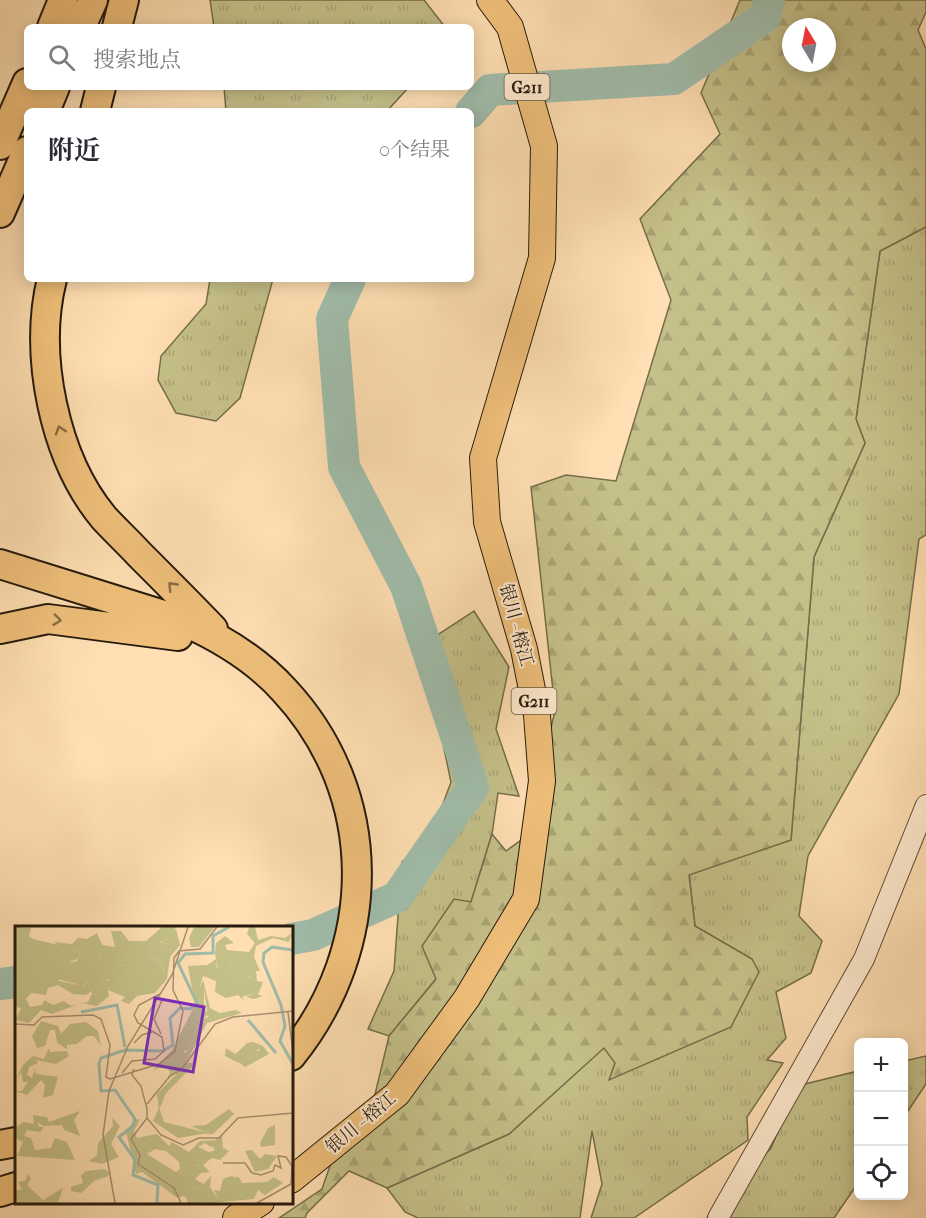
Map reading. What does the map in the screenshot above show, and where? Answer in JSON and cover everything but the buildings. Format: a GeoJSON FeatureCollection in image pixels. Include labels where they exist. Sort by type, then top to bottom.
{"type":"FeatureCollection","features":[{"type":"Feature","properties":{"kind":"highway"},"geometry":{"type":"LineString","coordinates":[[53,24],[63,0]]}},
{"type":"Feature","properties":{"kind":"highway"},"geometry":{"type":"LineString","coordinates":[[82,24],[93,0]]}},
{"type":"Feature","properties":{"kind":"highway"},"geometry":{"type":"LineString","coordinates":[[118,24],[124,0]]}},
{"type":"Feature","properties":{"kind":"highway","name":"银川 - 榕江"},"geometry":{"type":"LineString","coordinates":[[292,1179],[396,1094],[467,998],[526,899],[542,781],[537,716],[524,649],[488,522],[483,458],[542,258],[544,146],[510,27],[490,0]]}},
{"type":"Feature","properties":{"kind":"highway"},"geometry":{"type":"LineString","coordinates":[[0,145],[24,90]]}},
{"type":"Feature","properties":{"kind":"highway"},"geometry":{"type":"LineString","coordinates":[[46,108],[54,90]]}},
{"type":"Feature","properties":{"kind":"highway"},"geometry":{"type":"LineString","coordinates":[[96,108],[100,90]]}},
{"type":"Feature","properties":{"kind":"highway"},"geometry":{"type":"LineString","coordinates":[[0,213],[24,158]]}},
{"type":"Feature","properties":{"kind":"highway"},"geometry":{"type":"LineString","coordinates":[[52,282],[46,315],[47,372],[58,425],[77,473],[104,517],[227,643],[266,672],[284,689],[314,728],[338,774],[346,829]]}},
{"type":"Feature","properties":{"kind":"highway"},"geometry":{"type":"LineString","coordinates":[[0,564],[183,621],[227,643]]}},
{"type":"Feature","properties":{"kind":"highway"},"geometry":{"type":"LineString","coordinates":[[0,580],[178,636],[209,651],[238,669],[256,684],[287,718],[312,756],[357,855],[356,901],[351,938],[292,1030]]}},
{"type":"Feature","properties":{"kind":"highway"},"geometry":{"type":"LineString","coordinates":[[0,629],[48,619],[178,636]]}},
{"type":"Feature","properties":{"kind":"highway"},"geometry":{"type":"LineString","coordinates":[[292,1055],[321,1015],[336,962]]}},
{"type":"Feature","properties":{"kind":"highway"},"geometry":{"type":"LineString","coordinates":[[0,1145],[15,1142]]}},
{"type":"Feature","properties":{"kind":"highway"},"geometry":{"type":"LineString","coordinates":[[0,1192],[15,1187]]}},
{"type":"Feature","properties":{"kind":"highway"},"geometry":{"type":"LineString","coordinates":[[236,1218],[259,1203]]}},
{"type":"Feature","properties":{"kind":"street"},"geometry":{"type":"LineString","coordinates":[[718,1218],[864,959],[926,806]]}},
{"type":"Feature","properties":{"kind":"green space"},"geometry":{"type":"Polygon","coordinates":[[[210,0],[424,0],[443,24],[214,24],[210,0]]]}},
{"type":"Feature","properties":{"kind":"green space"},"geometry":{"type":"Polygon","coordinates":[[[740,0],[926,0],[926,12],[918,30],[926,49],[926,227],[880,251],[856,419],[865,443],[814,557],[791,840],[689,875],[695,926],[752,959],[759,972],[731,1027],[609,1080],[615,1063],[604,1048],[509,1134],[387,1188],[349,1171],[307,1213],[305,1218],[279,1218],[322,1189],[333,1157],[366,1132],[389,1036],[436,979],[422,946],[454,899],[471,902],[492,834],[506,851],[528,835],[555,710],[531,487],[566,475],[616,481],[671,300],[640,219],[720,134],[701,93],[740,0]]]}},
{"type":"Feature","properties":{"kind":"green space"},"geometry":{"type":"Polygon","coordinates":[[[224,90],[406,90],[390,108],[226,108],[224,90]]]}},
{"type":"Feature","properties":{"kind":"green space"},"geometry":{"type":"Polygon","coordinates":[[[926,227],[926,535],[919,539],[899,694],[808,856],[799,916],[822,941],[811,973],[776,992],[786,1038],[767,1060],[783,1063],[747,1117],[748,1140],[634,1218],[591,1218],[602,1184],[592,1131],[580,1218],[418,1218],[405,1212],[387,1188],[509,1134],[604,1047],[616,1063],[752,959],[695,926],[689,874],[791,840],[814,557],[865,443],[856,419],[880,251],[926,227]]]}},
{"type":"Feature","properties":{"kind":"green space"},"geometry":{"type":"Polygon","coordinates":[[[210,282],[272,282],[240,398],[216,421],[176,413],[158,380],[161,356],[206,304],[210,282]]]}},
{"type":"Feature","properties":{"kind":"green space"},"geometry":{"type":"Polygon","coordinates":[[[474,611],[509,667],[496,729],[519,796],[498,793],[492,834],[471,902],[436,979],[389,1036],[368,1029],[394,971],[402,862],[430,839],[451,782],[428,673],[438,650],[428,641],[474,611]]]}},
{"type":"Feature","properties":{"kind":"green space"},"geometry":{"type":"Polygon","coordinates":[[[926,1056],[926,1084],[908,1111],[908,1092],[908,1060],[926,1056]]]}},
{"type":"Feature","properties":{"kind":"green space"},"geometry":{"type":"Polygon","coordinates":[[[854,1072],[854,1189],[834,1218],[707,1218],[771,1148],[797,1086],[854,1072]]]}},
{"type":"Feature","properties":{"kind":"waterway"},"geometry":{"type":"LineString","coordinates":[[474,109],[490,90],[674,79],[765,17],[769,0]]}},
{"type":"Feature","properties":{"kind":"waterway"},"geometry":{"type":"LineString","coordinates":[[292,939],[313,935],[397,897],[473,787],[406,586],[344,467],[332,319],[349,282]]}},
{"type":"Feature","properties":{"kind":"waterway"},"geometry":{"type":"LineString","coordinates":[[0,984],[15,982]]}}]}
